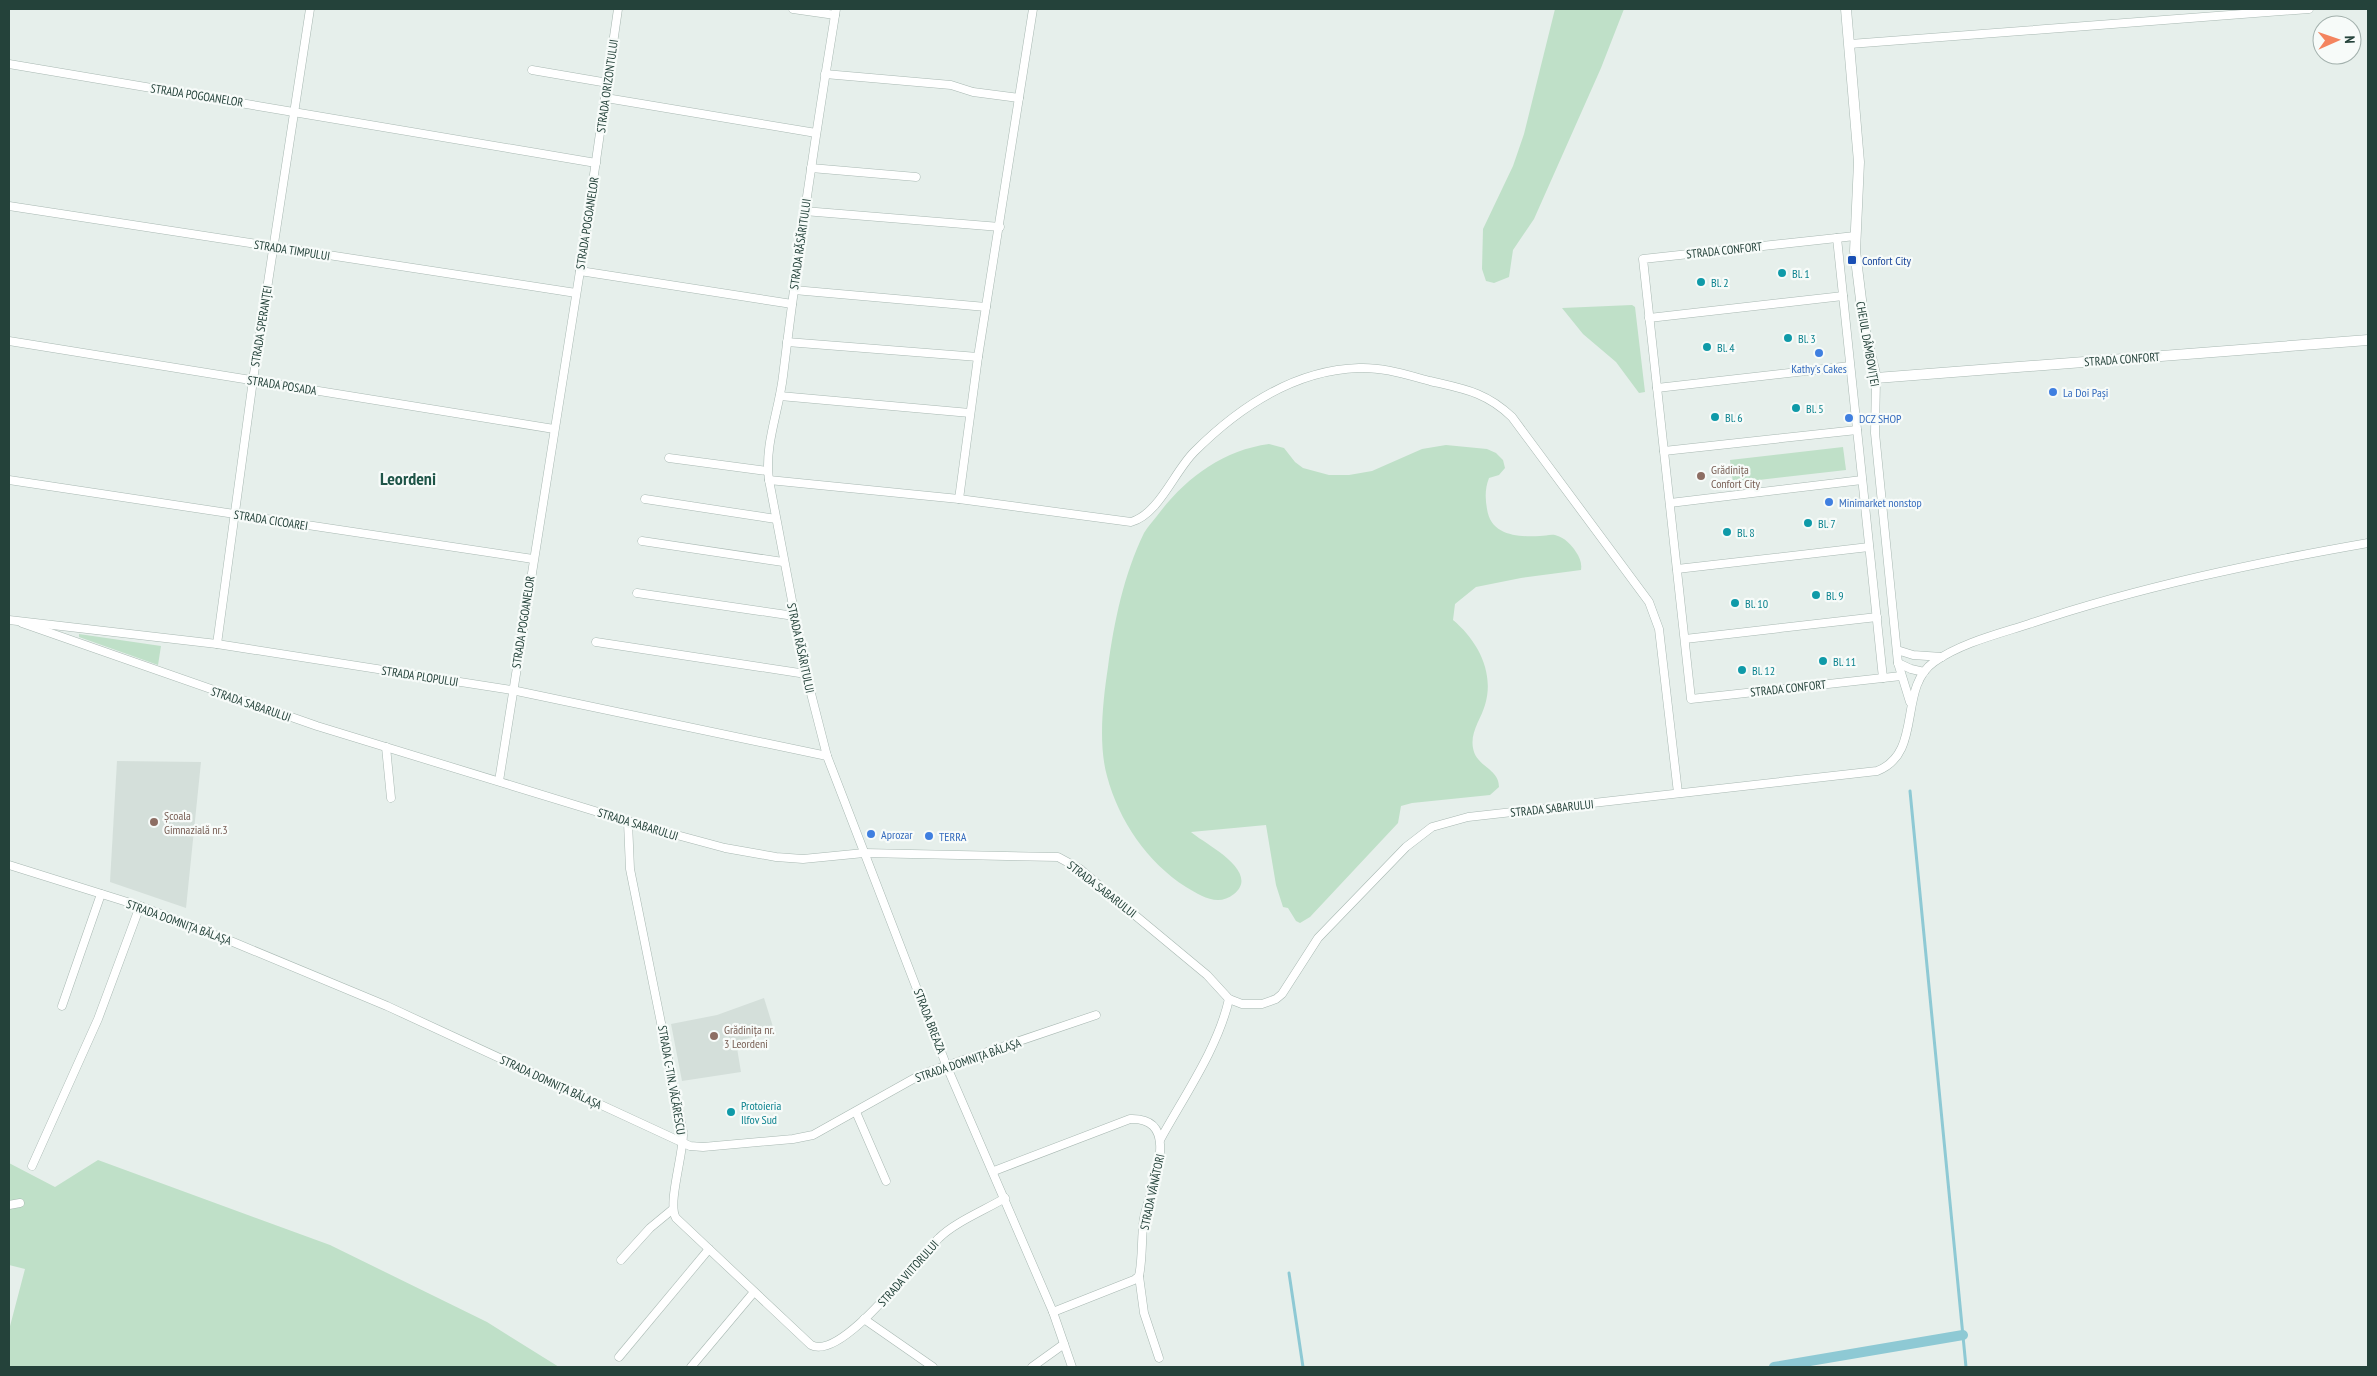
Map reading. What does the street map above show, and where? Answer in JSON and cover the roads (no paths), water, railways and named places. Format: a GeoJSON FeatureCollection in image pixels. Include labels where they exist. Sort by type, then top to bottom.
{"type":"FeatureCollection","features":[{"type":"Feature","properties":{"kind":"street","name":"STRADA SPERANȚEI"},"geometry":{"type":"LineString","coordinates":[[217,644],[253,380],[310,9]]}},
{"type":"Feature","properties":{"kind":"street","name":"STRADA ORIZONTULUI"},"geometry":{"type":"LineString","coordinates":[[596,163],[618,9]]}},
{"type":"Feature","properties":{"kind":"street"},"geometry":{"type":"LineString","coordinates":[[792,9],[835,12]]}},
{"type":"Feature","properties":{"kind":"street"},"geometry":{"type":"LineString","coordinates":[[959,500],[978,357],[1034,9]]}},
{"type":"Feature","properties":{"kind":"street","name":"CHEIUL DÂMBOVIȚEI"},"geometry":{"type":"LineString","coordinates":[[1846,9],[1859,162],[1855,236],[1862,314],[1876,378],[1875,424],[1898,663],[1911,707]]}},
{"type":"Feature","properties":{"kind":"street"},"geometry":{"type":"LineString","coordinates":[[1850,44],[2309,9]]}},
{"type":"Feature","properties":{"kind":"street","name":"STRADA RĂSĂRITULUI"},"geometry":{"type":"LineString","coordinates":[[827,756],[806,674],[767,471],[770,441],[780,396],[810,168],[835,12]]}},
{"type":"Feature","properties":{"kind":"street","name":"STRADA POGOANELOR"},"geometry":{"type":"LineString","coordinates":[[9,64],[596,163],[499,782]]}},
{"type":"Feature","properties":{"kind":"street"},"geometry":{"type":"LineString","coordinates":[[532,70],[608,83]]}},
{"type":"Feature","properties":{"kind":"street"},"geometry":{"type":"LineString","coordinates":[[826,74],[951,86],[972,92],[1019,98]]}},
{"type":"Feature","properties":{"kind":"street"},"geometry":{"type":"LineString","coordinates":[[606,98],[816,133]]}},
{"type":"Feature","properties":{"kind":"street"},"geometry":{"type":"LineString","coordinates":[[810,168],[916,177]]}},
{"type":"Feature","properties":{"kind":"street","name":"STRADA TIMPULUI"},"geometry":{"type":"LineString","coordinates":[[9,206],[576,293]]}},
{"type":"Feature","properties":{"kind":"street"},"geometry":{"type":"LineString","coordinates":[[804,211],[1000,227]]}},
{"type":"Feature","properties":{"kind":"street"},"geometry":{"type":"LineString","coordinates":[[1855,236],[1837,238],[1850,366],[1883,678],[1901,676]]}},
{"type":"Feature","properties":{"kind":"street","name":"STRADA CONFORT"},"geometry":{"type":"LineString","coordinates":[[1837,238],[1643,259],[1649,318],[1692,699],[1883,678]]}},
{"type":"Feature","properties":{"kind":"street"},"geometry":{"type":"LineString","coordinates":[[580,271],[792,304]]}},
{"type":"Feature","properties":{"kind":"street"},"geometry":{"type":"LineString","coordinates":[[794,290],[986,307]]}},
{"type":"Feature","properties":{"kind":"street"},"geometry":{"type":"LineString","coordinates":[[1649,318],[1843,296]]}},
{"type":"Feature","properties":{"kind":"street","name":"STRADA CONFORT"},"geometry":{"type":"LineString","coordinates":[[1876,378],[2368,340]]}},
{"type":"Feature","properties":{"kind":"street","name":"STRADA POSADA"},"geometry":{"type":"LineString","coordinates":[[9,341],[554,429]]}},
{"type":"Feature","properties":{"kind":"street"},"geometry":{"type":"LineString","coordinates":[[787,342],[978,357]]}},
{"type":"Feature","properties":{"kind":"street"},"geometry":{"type":"LineString","coordinates":[[1657,388],[1850,366]]}},
{"type":"Feature","properties":{"kind":"street"},"geometry":{"type":"LineString","coordinates":[[769,480],[959,500],[1131,522],[1138,520],[1150,511],[1187,459],[1224,424],[1265,396],[1300,380],[1346,369],[1373,369],[1479,393],[1500,406],[1512,417],[1649,602],[1659,629],[1678,793]]}},
{"type":"Feature","properties":{"kind":"street"},"geometry":{"type":"LineString","coordinates":[[780,396],[970,413]]}},
{"type":"Feature","properties":{"kind":"street"},"geometry":{"type":"LineString","coordinates":[[1664,452],[1857,430]]}},
{"type":"Feature","properties":{"kind":"street"},"geometry":{"type":"LineString","coordinates":[[670,458],[767,471]]}},
{"type":"Feature","properties":{"kind":"street"},"geometry":{"type":"LineString","coordinates":[[1670,503],[1862,477],[1879,472]]}},
{"type":"Feature","properties":{"kind":"street","name":"STRADA CICOAREI"},"geometry":{"type":"LineString","coordinates":[[9,480],[533,559]]}},
{"type":"Feature","properties":{"kind":"street"},"geometry":{"type":"LineString","coordinates":[[645,499],[776,519]]}},
{"type":"Feature","properties":{"kind":"street"},"geometry":{"type":"LineString","coordinates":[[642,541],[783,562]]}},
{"type":"Feature","properties":{"kind":"street"},"geometry":{"type":"LineString","coordinates":[[1898,663],[1924,672],[1944,656],[2011,630],[2117,597],[2213,573],[2368,543]]}},
{"type":"Feature","properties":{"kind":"street"},"geometry":{"type":"LineString","coordinates":[[1677,569],[1869,547]]}},
{"type":"Feature","properties":{"kind":"street"},"geometry":{"type":"LineString","coordinates":[[637,593],[794,616]]}},
{"type":"Feature","properties":{"kind":"street"},"geometry":{"type":"LineString","coordinates":[[1685,639],[1877,617]]}},
{"type":"Feature","properties":{"kind":"street"},"geometry":{"type":"LineString","coordinates":[[9,620],[9,630]]}},
{"type":"Feature","properties":{"kind":"street","name":"STRADA PLOPULUI"},"geometry":{"type":"LineString","coordinates":[[9,620],[217,644],[512,690],[827,756]]}},
{"type":"Feature","properties":{"kind":"street","name":"STRADA SABARULUI"},"geometry":{"type":"LineString","coordinates":[[22,623],[290,717],[386,748],[628,822],[717,846],[776,857],[815,858],[864,853],[1058,856],[1080,869],[1207,975],[1229,999],[1235,1002],[1256,1004],[1269,1002],[1282,994],[1318,938],[1406,846],[1432,827],[1468,817],[1877,772],[1888,766],[1899,753],[1905,738],[1917,683],[1924,672]]}},
{"type":"Feature","properties":{"kind":"street"},"geometry":{"type":"LineString","coordinates":[[71,641],[74,626]]}},
{"type":"Feature","properties":{"kind":"street"},"geometry":{"type":"LineString","coordinates":[[596,642],[806,674]]}},
{"type":"Feature","properties":{"kind":"street"},"geometry":{"type":"LineString","coordinates":[[1897,650],[1920,656],[1944,656]]}},
{"type":"Feature","properties":{"kind":"street"},"geometry":{"type":"LineString","coordinates":[[386,748],[391,798]]}},
{"type":"Feature","properties":{"kind":"street","name":"STRADA BREAZA"},"geometry":{"type":"LineString","coordinates":[[827,756],[948,1067],[1053,1312],[1072,1367]]}},
{"type":"Feature","properties":{"kind":"street","name":"STRADA C-TIN. VĂCĂRESCU"},"geometry":{"type":"LineString","coordinates":[[628,822],[630,869],[676,1093],[683,1143],[672,1209]]}},
{"type":"Feature","properties":{"kind":"street","name":"STRADA DOMNIȚA BĂLAȘA"},"geometry":{"type":"LineString","coordinates":[[9,865],[140,906],[233,942],[369,999],[683,1143],[703,1147],[803,1138],[824,1130],[916,1077],[1096,1015]]}},
{"type":"Feature","properties":{"kind":"street"},"geometry":{"type":"LineString","coordinates":[[62,1006],[101,894]]}},
{"type":"Feature","properties":{"kind":"street"},"geometry":{"type":"LineString","coordinates":[[32,1166],[102,1010],[140,906]]}},
{"type":"Feature","properties":{"kind":"street"},"geometry":{"type":"LineString","coordinates":[[1160,1140],[1213,1046],[1229,999]]}},
{"type":"Feature","properties":{"kind":"street"},"geometry":{"type":"LineString","coordinates":[[856,1112],[886,1181]]}},
{"type":"Feature","properties":{"kind":"street","name":"STRADA VÂNĂTORI"},"geometry":{"type":"LineString","coordinates":[[994,1171],[1130,1119],[1144,1121],[1155,1130],[1160,1140],[1161,1155],[1145,1215],[1139,1276],[1144,1313],[1158,1358]]}},
{"type":"Feature","properties":{"kind":"street","name":"STRADA VIITORULUI"},"geometry":{"type":"LineString","coordinates":[[864,1320],[913,1270],[940,1237],[1005,1198]]}},
{"type":"Feature","properties":{"kind":"street"},"geometry":{"type":"LineString","coordinates":[[9,1206],[20,1203]]}},
{"type":"Feature","properties":{"kind":"street"},"geometry":{"type":"LineString","coordinates":[[621,1260],[650,1228],[672,1209],[676,1218],[709,1250],[815,1347],[831,1345],[864,1320],[934,1367]]}},
{"type":"Feature","properties":{"kind":"street"},"geometry":{"type":"LineString","coordinates":[[619,1357],[709,1250]]}},
{"type":"Feature","properties":{"kind":"street"},"geometry":{"type":"LineString","coordinates":[[1053,1312],[1134,1280],[1139,1276]]}},
{"type":"Feature","properties":{"kind":"street"},"geometry":{"type":"LineString","coordinates":[[691,1367],[754,1292]]}},
{"type":"Feature","properties":{"kind":"street"},"geometry":{"type":"LineString","coordinates":[[1032,1367],[1064,1344]]}},
{"type":"Feature","properties":{"kind":"waterway"},"geometry":{"type":"LineString","coordinates":[[1910,791],[1966,1367]]}},
{"type":"Feature","properties":{"kind":"waterway"},"geometry":{"type":"LineString","coordinates":[[1289,1273],[1303,1367]]}},
{"type":"Feature","properties":{"kind":"waterway"},"geometry":{"type":"LineString","coordinates":[[1774,1367],[1963,1335]]}},
{"type":"Feature","properties":{"kind":"place","name":"Confort City"},"geometry":{"type":"Point","coordinates":[1852,260]}},
{"type":"Feature","properties":{"kind":"place","name":"Bl. 1"},"geometry":{"type":"Point","coordinates":[1782,273]}},
{"type":"Feature","properties":{"kind":"place","name":"Bl. 2"},"geometry":{"type":"Point","coordinates":[1701,282]}},
{"type":"Feature","properties":{"kind":"place","name":"Bl. 3"},"geometry":{"type":"Point","coordinates":[1788,338]}},
{"type":"Feature","properties":{"kind":"place","name":"Bl. 4"},"geometry":{"type":"Point","coordinates":[1707,347]}},
{"type":"Feature","properties":{"kind":"place","name":"Kathy's Cakes"},"geometry":{"type":"Point","coordinates":[1819,353]}},
{"type":"Feature","properties":{"kind":"place","name":"La Doi Pași"},"geometry":{"type":"Point","coordinates":[2053,392]}},
{"type":"Feature","properties":{"kind":"place","name":"Bl. 5"},"geometry":{"type":"Point","coordinates":[1796,408]}},
{"type":"Feature","properties":{"kind":"place","name":"Bl. 6"},"geometry":{"type":"Point","coordinates":[1715,417]}},
{"type":"Feature","properties":{"kind":"place","name":"DCZ SHOP"},"geometry":{"type":"Point","coordinates":[1849,418]}},
{"type":"Feature","properties":{"kind":"place","name":"Grădinița Confort City"},"geometry":{"type":"Point","coordinates":[1701,476]}},
{"type":"Feature","properties":{"kind":"place","name":"Minimarket nonstop"},"geometry":{"type":"Point","coordinates":[1829,502]}},
{"type":"Feature","properties":{"kind":"place","name":"Bl. 7"},"geometry":{"type":"Point","coordinates":[1808,523]}},
{"type":"Feature","properties":{"kind":"place","name":"Bl. 8"},"geometry":{"type":"Point","coordinates":[1727,532]}},
{"type":"Feature","properties":{"kind":"place","name":"Bl. 9"},"geometry":{"type":"Point","coordinates":[1816,595]}},
{"type":"Feature","properties":{"kind":"place","name":"Bl. 10"},"geometry":{"type":"Point","coordinates":[1735,603]}},
{"type":"Feature","properties":{"kind":"place","name":"Bl. 11"},"geometry":{"type":"Point","coordinates":[1823,661]}},
{"type":"Feature","properties":{"kind":"place","name":"Bl. 12"},"geometry":{"type":"Point","coordinates":[1742,670]}},
{"type":"Feature","properties":{"kind":"place","name":"Școala Gimnazială nr.3"},"geometry":{"type":"Point","coordinates":[154,822]}},
{"type":"Feature","properties":{"kind":"place","name":"Aprozar"},"geometry":{"type":"Point","coordinates":[871,834]}},
{"type":"Feature","properties":{"kind":"place","name":"TERRA"},"geometry":{"type":"Point","coordinates":[929,836]}},
{"type":"Feature","properties":{"kind":"place","name":"Grădinița nr. 3 Leordeni"},"geometry":{"type":"Point","coordinates":[714,1036]}},
{"type":"Feature","properties":{"kind":"place","name":"Protoieria Ilfov Sud"},"geometry":{"type":"Point","coordinates":[731,1112]}},
{"type":"Feature","properties":{"kind":"district","name":"Leordeni"},"geometry":{"type":"Point","coordinates":[408,478]}}]}
